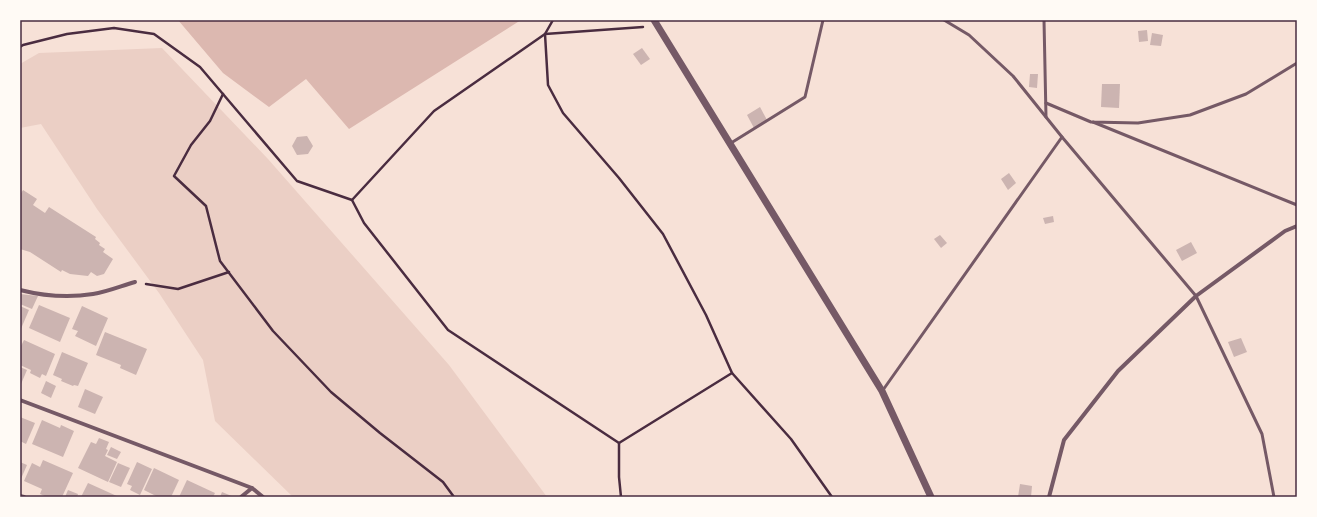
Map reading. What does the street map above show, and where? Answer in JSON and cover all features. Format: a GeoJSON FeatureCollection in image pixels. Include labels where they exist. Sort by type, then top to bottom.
{"type":"FeatureCollection","features":[{"type":"Feature","properties":{"kind":"street"},"geometry":{"type":"LineString","coordinates":[[656,23],[882,391],[932,497]]}},
{"type":"Feature","properties":{"kind":"street"},"geometry":{"type":"LineString","coordinates":[[1049,497],[1064,440],[1118,371],[1196,296],[1285,232],[1297,226]]}},
{"type":"Feature","properties":{"kind":"street"},"geometry":{"type":"LineString","coordinates":[[20,290],[66,297],[95,294],[135,282]]}},
{"type":"Feature","properties":{"kind":"street"},"geometry":{"type":"LineString","coordinates":[[20,400],[252,488],[262,497]]}},
{"type":"Feature","properties":{"kind":"street"},"geometry":{"type":"LineString","coordinates":[[241,497],[252,488]]}},
{"type":"Feature","properties":{"kind":"street"},"geometry":{"type":"LineString","coordinates":[[20,496],[24,497]]}},
{"type":"Feature","properties":{"kind":"lane"},"geometry":{"type":"LineString","coordinates":[[730,144],[805,97],[823,20]]}},
{"type":"Feature","properties":{"kind":"lane"},"geometry":{"type":"LineString","coordinates":[[944,20],[969,35],[1013,76],[1062,137],[1196,296],[1262,434],[1274,497]]}},
{"type":"Feature","properties":{"kind":"lane"},"geometry":{"type":"LineString","coordinates":[[1044,20],[1046,117]]}},
{"type":"Feature","properties":{"kind":"lane"},"geometry":{"type":"LineString","coordinates":[[1091,122],[1138,123],[1190,115],[1246,94],[1297,63]]}},
{"type":"Feature","properties":{"kind":"lane"},"geometry":{"type":"LineString","coordinates":[[1046,104],[1297,205]]}},
{"type":"Feature","properties":{"kind":"lane"},"geometry":{"type":"LineString","coordinates":[[882,391],[1062,137]]}},
{"type":"Feature","properties":{"kind":"path"},"geometry":{"type":"LineString","coordinates":[[352,200],[434,111],[545,34],[554,20]]}},
{"type":"Feature","properties":{"kind":"path"},"geometry":{"type":"LineString","coordinates":[[545,34],[656,23]]}},
{"type":"Feature","properties":{"kind":"path"},"geometry":{"type":"LineString","coordinates":[[20,47],[67,34],[114,28],[154,34],[200,67],[297,180],[352,200],[364,224],[448,330],[619,443]]}},
{"type":"Feature","properties":{"kind":"path"},"geometry":{"type":"LineString","coordinates":[[545,34],[548,85],[563,114],[619,178],[663,234],[706,315],[732,373],[791,439],[832,497]]}},
{"type":"Feature","properties":{"kind":"path"},"geometry":{"type":"LineString","coordinates":[[223,94],[210,121],[191,145],[174,176],[206,206],[220,261],[273,331],[331,392],[380,433],[443,482],[454,497]]}},
{"type":"Feature","properties":{"kind":"path"},"geometry":{"type":"LineString","coordinates":[[135,282],[178,289],[229,272]]}},
{"type":"Feature","properties":{"kind":"path"},"geometry":{"type":"LineString","coordinates":[[619,443],[732,373]]}},
{"type":"Feature","properties":{"kind":"path"},"geometry":{"type":"LineString","coordinates":[[619,443],[619,478],[621,497]]}},
{"type":"Feature","properties":{"kind":"shaded area"},"geometry":{"type":"Polygon","coordinates":[[[178,20],[521,20],[349,129],[306,79],[269,107],[223,73],[178,20]]]}},
{"type":"Feature","properties":{"kind":"shaded area"},"geometry":{"type":"Polygon","coordinates":[[[162,48],[268,159],[449,365],[547,497],[293,497],[215,421],[203,360],[159,293],[97,209],[41,124],[20,128],[20,64],[39,53],[162,48]]]}},
{"type":"Feature","properties":{"kind":"building"},"geometry":{"type":"Polygon","coordinates":[[[1147,30],[1148,41],[1139,42],[1138,31],[1147,30]]]}},
{"type":"Feature","properties":{"kind":"building"},"geometry":{"type":"Polygon","coordinates":[[[1152,33],[1163,35],[1161,46],[1150,45],[1152,33]]]}},
{"type":"Feature","properties":{"kind":"building"},"geometry":{"type":"Polygon","coordinates":[[[642,48],[650,59],[641,65],[633,54],[642,48]]]}},
{"type":"Feature","properties":{"kind":"building"},"geometry":{"type":"Polygon","coordinates":[[[1030,74],[1038,74],[1037,88],[1029,87],[1030,74]]]}},
{"type":"Feature","properties":{"kind":"building"},"geometry":{"type":"Polygon","coordinates":[[[1102,84],[1120,84],[1119,108],[1101,107],[1102,84]]]}},
{"type":"Feature","properties":{"kind":"building"},"geometry":{"type":"Polygon","coordinates":[[[760,107],[767,120],[754,128],[747,115],[760,107]]]}},
{"type":"Feature","properties":{"kind":"building"},"geometry":{"type":"Polygon","coordinates":[[[307,136],[313,146],[308,154],[297,155],[292,146],[297,137],[307,136]]]}},
{"type":"Feature","properties":{"kind":"building"},"geometry":{"type":"Polygon","coordinates":[[[1009,173],[1016,183],[1008,190],[1001,179],[1009,173]]]}},
{"type":"Feature","properties":{"kind":"building"},"geometry":{"type":"Polygon","coordinates":[[[23,190],[37,199],[33,205],[45,213],[49,207],[96,237],[95,239],[100,243],[99,245],[105,249],[103,252],[113,259],[104,274],[97,276],[91,272],[88,276],[70,274],[62,270],[61,272],[30,252],[20,249],[20,195],[23,190]]]}},
{"type":"Feature","properties":{"kind":"building"},"geometry":{"type":"Polygon","coordinates":[[[1053,216],[1054,222],[1045,224],[1043,218],[1053,216]]]}},
{"type":"Feature","properties":{"kind":"building"},"geometry":{"type":"Polygon","coordinates":[[[940,235],[947,243],[941,248],[934,239],[940,235]]]}},
{"type":"Feature","properties":{"kind":"building"},"geometry":{"type":"Polygon","coordinates":[[[1191,242],[1197,253],[1182,261],[1176,250],[1191,242]]]}},
{"type":"Feature","properties":{"kind":"building"},"geometry":{"type":"Polygon","coordinates":[[[20,294],[38,296],[32,309],[20,304],[20,294]]]}},
{"type":"Feature","properties":{"kind":"building"},"geometry":{"type":"Polygon","coordinates":[[[39,305],[70,318],[60,342],[29,328],[39,305]]]}},
{"type":"Feature","properties":{"kind":"building"},"geometry":{"type":"Polygon","coordinates":[[[20,306],[29,310],[20,331],[20,306]]]}},
{"type":"Feature","properties":{"kind":"building"},"geometry":{"type":"Polygon","coordinates":[[[82,306],[108,318],[96,346],[75,336],[78,331],[72,329],[82,306]]]}},
{"type":"Feature","properties":{"kind":"building"},"geometry":{"type":"Polygon","coordinates":[[[105,332],[147,349],[136,375],[120,368],[121,365],[96,355],[105,332]]]}},
{"type":"Feature","properties":{"kind":"building"},"geometry":{"type":"Polygon","coordinates":[[[1241,338],[1247,352],[1234,357],[1228,342],[1241,338]]]}},
{"type":"Feature","properties":{"kind":"building"},"geometry":{"type":"Polygon","coordinates":[[[24,340],[55,354],[46,376],[42,374],[40,378],[30,373],[31,370],[20,365],[20,348],[24,340]]]}},
{"type":"Feature","properties":{"kind":"building"},"geometry":{"type":"Polygon","coordinates":[[[62,352],[88,363],[78,386],[73,386],[61,381],[62,379],[53,375],[62,352]]]}},
{"type":"Feature","properties":{"kind":"building"},"geometry":{"type":"Polygon","coordinates":[[[20,367],[27,370],[21,384],[20,383],[20,367]]]}},
{"type":"Feature","properties":{"kind":"building"},"geometry":{"type":"Polygon","coordinates":[[[46,381],[56,386],[51,398],[41,393],[46,381]]]}},
{"type":"Feature","properties":{"kind":"building"},"geometry":{"type":"Polygon","coordinates":[[[85,389],[103,397],[95,414],[78,407],[85,389]]]}},
{"type":"Feature","properties":{"kind":"building"},"geometry":{"type":"Polygon","coordinates":[[[20,417],[35,423],[26,444],[20,441],[20,417]]]}},
{"type":"Feature","properties":{"kind":"building"},"geometry":{"type":"Polygon","coordinates":[[[42,420],[60,428],[61,425],[74,431],[63,457],[32,444],[42,420]]]}},
{"type":"Feature","properties":{"kind":"building"},"geometry":{"type":"Polygon","coordinates":[[[99,438],[109,442],[106,449],[108,450],[105,456],[117,462],[108,482],[78,468],[91,442],[96,444],[99,438]]]}},
{"type":"Feature","properties":{"kind":"building"},"geometry":{"type":"Polygon","coordinates":[[[111,447],[121,452],[117,459],[107,455],[111,447]]]}},
{"type":"Feature","properties":{"kind":"building"},"geometry":{"type":"Polygon","coordinates":[[[43,460],[73,473],[62,497],[47,497],[40,494],[42,489],[24,481],[32,463],[40,467],[43,460]]]}},
{"type":"Feature","properties":{"kind":"building"},"geometry":{"type":"Polygon","coordinates":[[[20,462],[27,465],[20,481],[20,462]]]}},
{"type":"Feature","properties":{"kind":"building"},"geometry":{"type":"Polygon","coordinates":[[[137,462],[152,469],[140,495],[130,490],[132,486],[127,484],[137,462]]]}},
{"type":"Feature","properties":{"kind":"building"},"geometry":{"type":"Polygon","coordinates":[[[118,463],[130,468],[121,487],[109,482],[118,463]]]}},
{"type":"Feature","properties":{"kind":"building"},"geometry":{"type":"Polygon","coordinates":[[[154,468],[179,480],[171,497],[158,497],[144,490],[154,468]]]}},
{"type":"Feature","properties":{"kind":"building"},"geometry":{"type":"Polygon","coordinates":[[[187,480],[215,493],[213,497],[179,497],[187,480]]]}},
{"type":"Feature","properties":{"kind":"building"},"geometry":{"type":"Polygon","coordinates":[[[88,483],[119,497],[81,497],[88,483]]]}},
{"type":"Feature","properties":{"kind":"building"},"geometry":{"type":"Polygon","coordinates":[[[1020,484],[1032,486],[1031,497],[1018,497],[1020,484]]]}},
{"type":"Feature","properties":{"kind":"building"},"geometry":{"type":"Polygon","coordinates":[[[68,490],[78,494],[77,497],[65,497],[68,490]]]}},
{"type":"Feature","properties":{"kind":"building"},"geometry":{"type":"Polygon","coordinates":[[[222,492],[234,497],[220,497],[222,492]]]}}]}
